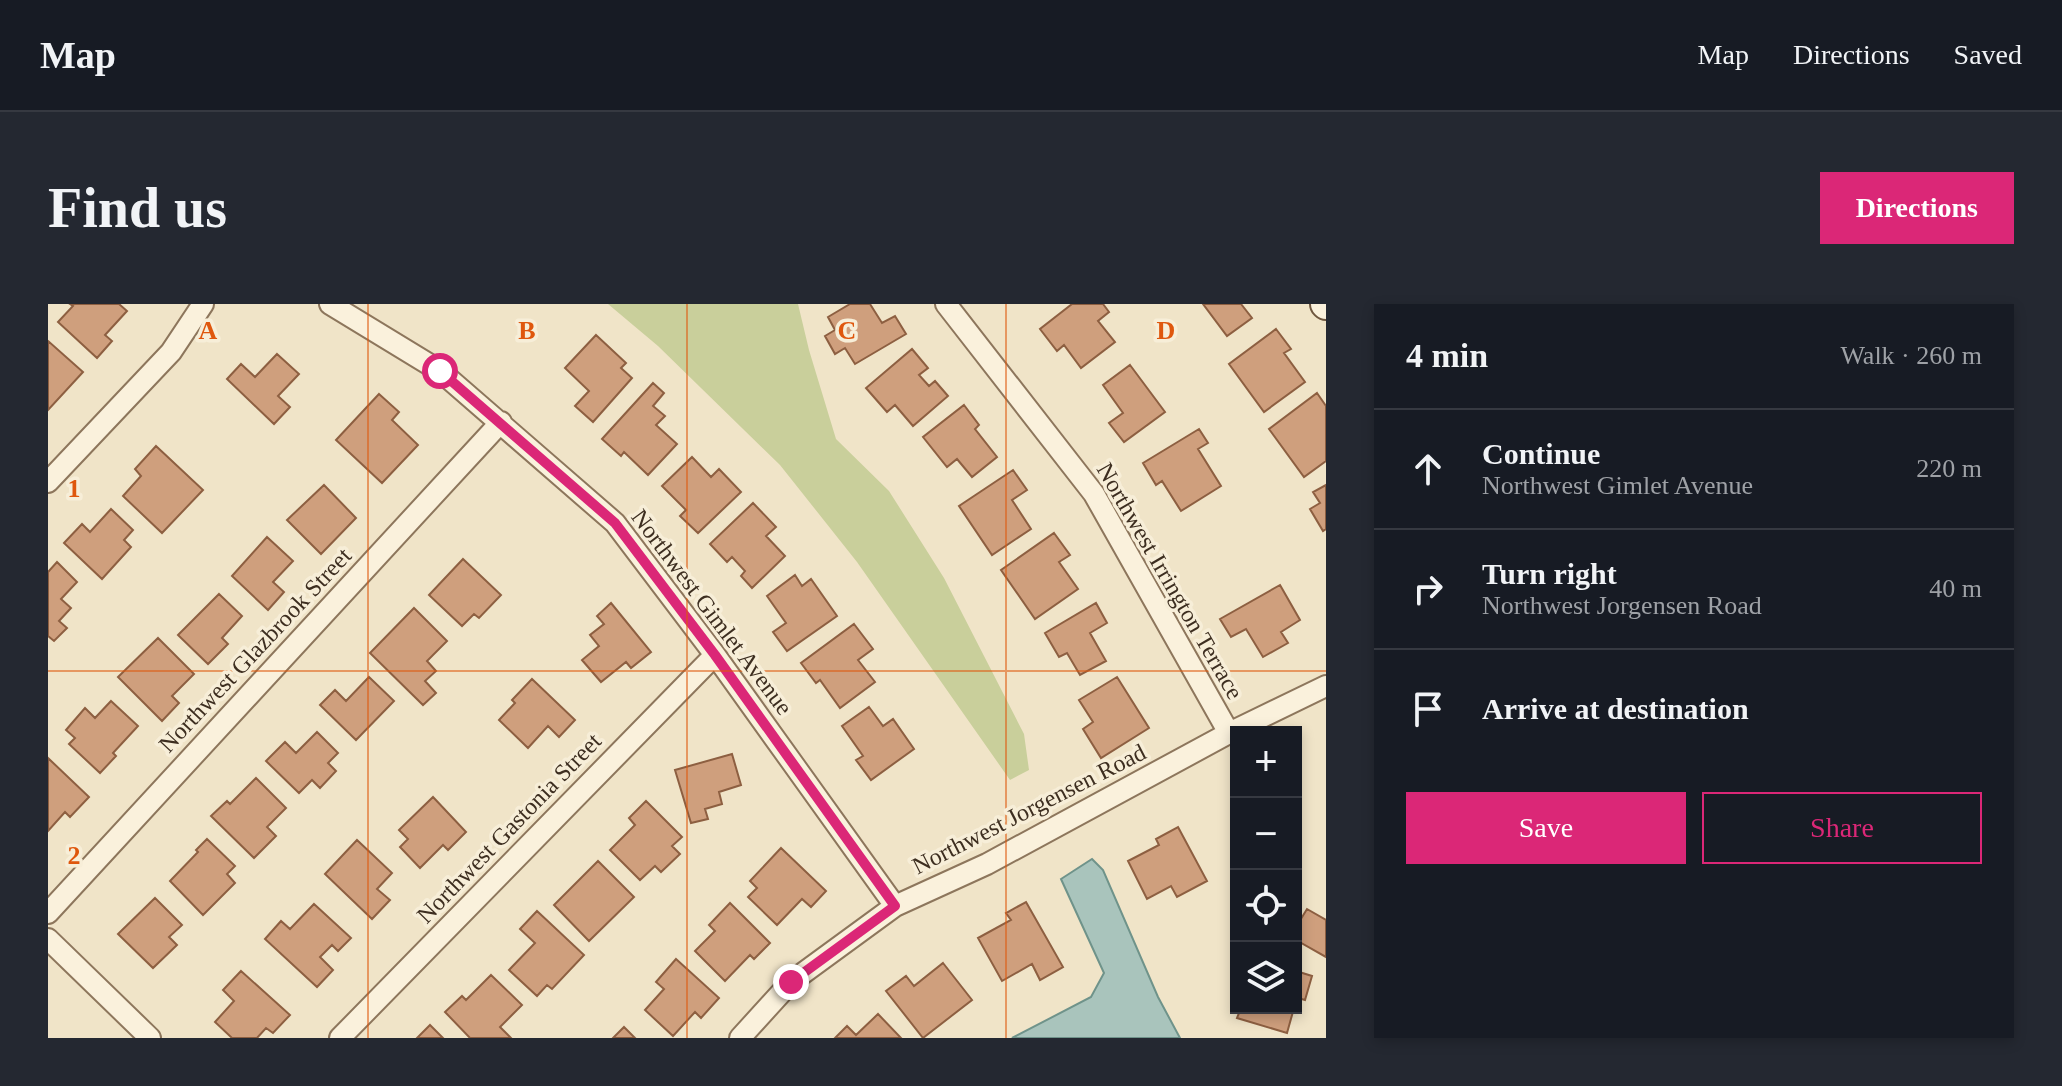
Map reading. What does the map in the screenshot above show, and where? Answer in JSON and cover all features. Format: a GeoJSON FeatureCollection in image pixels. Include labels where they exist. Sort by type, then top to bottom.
{"type":"FeatureCollection","features":[{"type":"Feature","properties":{"kind":"street"},"geometry":{"type":"LineString","coordinates":[[48,482],[171,352],[203,304]]}},
{"type":"Feature","properties":{"kind":"street","name":"Northwest Gimlet Avenue"},"geometry":{"type":"LineString","coordinates":[[330,304],[440,371],[615,523],[715,655],[895,906]]}},
{"type":"Feature","properties":{"kind":"street","name":"Northwest Irrington Terrace"},"geometry":{"type":"LineString","coordinates":[[946,304],[1094,494],[1229,733]]}},
{"type":"Feature","properties":{"kind":"street","name":"Northwest Glazbrook Street"},"geometry":{"type":"LineString","coordinates":[[48,913],[501,422]]}},
{"type":"Feature","properties":{"kind":"street","name":"Northwest Gastonia Street"},"geometry":{"type":"LineString","coordinates":[[340,1038],[715,655]]}},
{"type":"Feature","properties":{"kind":"street","name":"Northwest Jorgensen Road"},"geometry":{"type":"LineString","coordinates":[[740,1038],[791,982],[895,906],[987,864],[1229,733],[1326,686]]}},
{"type":"Feature","properties":{"kind":"street"},"geometry":{"type":"LineString","coordinates":[[48,939],[150,1038]]}},
{"type":"Feature","properties":{"kind":"green space"},"geometry":{"type":"Polygon","coordinates":[[[608,304],[798,304],[836,439],[889,491],[944,578],[1024,734],[1029,770],[1010,780],[857,562],[780,465],[658,346],[608,304]]]}},
{"type":"Feature","properties":{"kind":"water"},"geometry":{"type":"Polygon","coordinates":[[[1092,859],[1103,870],[1158,997],[1180,1038],[1012,1038],[1091,997],[1104,973],[1061,879],[1092,859]]]}},
{"type":"Feature","properties":{"kind":"building"},"geometry":{"type":"Polygon","coordinates":[[[70,304],[119,304],[127,311],[105,335],[112,341],[97,358],[58,322],[73,306],[70,304]]]}},
{"type":"Feature","properties":{"kind":"building"},"geometry":{"type":"Polygon","coordinates":[[[850,304],[870,304],[882,323],[895,316],[906,334],[855,364],[845,348],[835,354],[825,336],[835,330],[828,317],[850,304]]]}},
{"type":"Feature","properties":{"kind":"building"},"geometry":{"type":"Polygon","coordinates":[[[1072,304],[1103,304],[1109,312],[1098,321],[1115,342],[1081,368],[1064,345],[1057,351],[1040,329],[1072,304]]]}},
{"type":"Feature","properties":{"kind":"building"},"geometry":{"type":"Polygon","coordinates":[[[1203,304],[1241,304],[1252,318],[1227,336],[1203,304]]]}},
{"type":"Feature","properties":{"kind":"building"},"geometry":{"type":"Polygon","coordinates":[[[1276,329],[1291,349],[1284,353],[1305,382],[1264,412],[1229,364],[1276,329]]]}},
{"type":"Feature","properties":{"kind":"building"},"geometry":{"type":"Polygon","coordinates":[[[596,335],[626,363],[621,368],[632,378],[593,422],[575,406],[589,391],[565,368],[596,335]]]}},
{"type":"Feature","properties":{"kind":"building"},"geometry":{"type":"Polygon","coordinates":[[[48,341],[83,372],[48,410],[48,341]]]}},
{"type":"Feature","properties":{"kind":"building"},"geometry":{"type":"Polygon","coordinates":[[[912,349],[928,368],[919,375],[929,386],[935,381],[948,396],[913,426],[895,405],[887,412],[866,388],[912,349]]]}},
{"type":"Feature","properties":{"kind":"building"},"geometry":{"type":"Polygon","coordinates":[[[277,354],[299,374],[278,396],[290,407],[274,424],[227,379],[241,364],[255,377],[277,354]]]}},
{"type":"Feature","properties":{"kind":"building"},"geometry":{"type":"Polygon","coordinates":[[[1130,365],[1165,412],[1124,442],[1109,423],[1123,413],[1103,385],[1130,365]]]}},
{"type":"Feature","properties":{"kind":"building"},"geometry":{"type":"Polygon","coordinates":[[[653,383],[664,393],[653,406],[665,416],[656,425],[677,444],[648,475],[624,452],[621,456],[602,439],[653,383]]]}},
{"type":"Feature","properties":{"kind":"building"},"geometry":{"type":"Polygon","coordinates":[[[1317,393],[1326,406],[1326,461],[1304,477],[1269,429],[1317,393]]]}},
{"type":"Feature","properties":{"kind":"building"},"geometry":{"type":"Polygon","coordinates":[[[379,394],[399,412],[392,420],[418,445],[382,483],[336,440],[379,394]]]}},
{"type":"Feature","properties":{"kind":"building"},"geometry":{"type":"Polygon","coordinates":[[[964,405],[979,425],[975,429],[997,457],[972,477],[957,459],[947,467],[923,437],[964,405]]]}},
{"type":"Feature","properties":{"kind":"building"},"geometry":{"type":"Polygon","coordinates":[[[1199,429],[1208,443],[1198,449],[1221,486],[1181,511],[1162,481],[1156,485],[1143,463],[1199,429]]]}},
{"type":"Feature","properties":{"kind":"building"},"geometry":{"type":"Polygon","coordinates":[[[156,446],[203,490],[162,533],[123,496],[141,476],[135,469],[156,446]]]}},
{"type":"Feature","properties":{"kind":"building"},"geometry":{"type":"Polygon","coordinates":[[[692,457],[711,477],[719,469],[741,492],[698,533],[680,516],[686,510],[662,486],[692,457]]]}},
{"type":"Feature","properties":{"kind":"building"},"geometry":{"type":"Polygon","coordinates":[[[1013,470],[1027,490],[1012,500],[1031,529],[992,555],[959,506],[1013,470]]]}},
{"type":"Feature","properties":{"kind":"building"},"geometry":{"type":"Polygon","coordinates":[[[324,485],[356,518],[321,554],[287,520],[324,485]]]}},
{"type":"Feature","properties":{"kind":"building"},"geometry":{"type":"Polygon","coordinates":[[[1326,485],[1326,529],[1323,531],[1310,509],[1320,503],[1313,492],[1326,485]]]}},
{"type":"Feature","properties":{"kind":"building"},"geometry":{"type":"Polygon","coordinates":[[[753,503],[776,527],[766,536],[785,556],[752,588],[741,576],[745,571],[732,557],[727,562],[710,544],[753,503]]]}},
{"type":"Feature","properties":{"kind":"building"},"geometry":{"type":"Polygon","coordinates":[[[111,509],[133,530],[124,540],[131,547],[102,579],[64,543],[82,524],[90,532],[111,509]]]}},
{"type":"Feature","properties":{"kind":"building"},"geometry":{"type":"Polygon","coordinates":[[[1054,533],[1070,555],[1059,562],[1078,589],[1035,619],[1001,570],[1054,533]]]}},
{"type":"Feature","properties":{"kind":"building"},"geometry":{"type":"Polygon","coordinates":[[[267,537],[293,561],[273,582],[284,592],[268,610],[232,576],[267,537]]]}},
{"type":"Feature","properties":{"kind":"building"},"geometry":{"type":"Polygon","coordinates":[[[463,559],[501,595],[479,618],[474,614],[462,626],[429,595],[463,559]]]}},
{"type":"Feature","properties":{"kind":"building"},"geometry":{"type":"Polygon","coordinates":[[[57,562],[77,582],[61,599],[71,608],[59,621],[67,628],[54,641],[48,636],[48,572],[57,562]]]}},
{"type":"Feature","properties":{"kind":"building"},"geometry":{"type":"Polygon","coordinates":[[[795,575],[802,586],[811,579],[837,616],[787,651],[773,632],[786,623],[767,596],[795,575]]]}},
{"type":"Feature","properties":{"kind":"building"},"geometry":{"type":"Polygon","coordinates":[[[1280,585],[1300,620],[1281,632],[1288,643],[1263,657],[1246,629],[1231,637],[1220,619],[1280,585]]]}},
{"type":"Feature","properties":{"kind":"building"},"geometry":{"type":"Polygon","coordinates":[[[219,594],[242,616],[222,638],[228,644],[208,664],[178,635],[219,594]]]}},
{"type":"Feature","properties":{"kind":"building"},"geometry":{"type":"Polygon","coordinates":[[[611,603],[651,652],[631,668],[626,662],[601,682],[582,660],[599,646],[590,635],[604,624],[597,616],[611,603]]]}},
{"type":"Feature","properties":{"kind":"building"},"geometry":{"type":"Polygon","coordinates":[[[1096,603],[1107,623],[1090,633],[1106,661],[1080,675],[1067,653],[1059,657],[1045,633],[1096,603]]]}},
{"type":"Feature","properties":{"kind":"building"},"geometry":{"type":"Polygon","coordinates":[[[414,608],[447,641],[427,661],[436,671],[425,681],[436,693],[423,705],[370,653],[414,608]]]}},
{"type":"Feature","properties":{"kind":"building"},"geometry":{"type":"Polygon","coordinates":[[[854,624],[873,649],[858,660],[875,682],[840,708],[820,680],[816,683],[801,663],[854,624]]]}},
{"type":"Feature","properties":{"kind":"building"},"geometry":{"type":"Polygon","coordinates":[[[158,638],[194,674],[172,696],[179,703],[162,721],[118,677],[158,638]]]}},
{"type":"Feature","properties":{"kind":"building"},"geometry":{"type":"Polygon","coordinates":[[[369,677],[394,701],[356,740],[320,705],[335,690],[346,701],[369,677]]]}},
{"type":"Feature","properties":{"kind":"building"},"geometry":{"type":"Polygon","coordinates":[[[1117,677],[1149,728],[1101,758],[1083,729],[1093,722],[1079,700],[1117,677]]]}},
{"type":"Feature","properties":{"kind":"building"},"geometry":{"type":"Polygon","coordinates":[[[532,679],[575,720],[559,737],[548,726],[528,748],[499,720],[515,703],[512,700],[532,679]]]}},
{"type":"Feature","properties":{"kind":"building"},"geometry":{"type":"Polygon","coordinates":[[[111,701],[138,726],[113,753],[116,756],[100,773],[69,744],[75,738],[66,730],[85,708],[95,718],[111,701]]]}},
{"type":"Feature","properties":{"kind":"building"},"geometry":{"type":"Polygon","coordinates":[[[869,707],[883,726],[893,719],[914,749],[871,780],[856,760],[863,756],[842,726],[869,707]]]}},
{"type":"Feature","properties":{"kind":"building"},"geometry":{"type":"Polygon","coordinates":[[[317,732],[338,753],[328,763],[336,771],[320,788],[312,780],[299,793],[266,761],[285,742],[296,753],[317,732]]]}},
{"type":"Feature","properties":{"kind":"building"},"geometry":{"type":"Polygon","coordinates":[[[732,754],[741,785],[719,792],[722,804],[705,809],[708,819],[691,823],[675,770],[732,754]]]}},
{"type":"Feature","properties":{"kind":"building"},"geometry":{"type":"Polygon","coordinates":[[[48,758],[89,797],[70,817],[65,812],[48,831],[48,758]]]}},
{"type":"Feature","properties":{"kind":"building"},"geometry":{"type":"Polygon","coordinates":[[[256,778],[286,808],[267,827],[276,836],[254,858],[211,816],[227,801],[230,804],[256,778]]]}},
{"type":"Feature","properties":{"kind":"building"},"geometry":{"type":"Polygon","coordinates":[[[433,797],[466,832],[448,850],[443,845],[420,868],[400,847],[408,839],[399,830],[433,797]]]}},
{"type":"Feature","properties":{"kind":"building"},"geometry":{"type":"Polygon","coordinates":[[[646,801],[682,837],[672,846],[680,854],[661,872],[655,866],[640,880],[610,850],[635,825],[629,818],[646,801]]]}},
{"type":"Feature","properties":{"kind":"building"},"geometry":{"type":"Polygon","coordinates":[[[1178,827],[1207,881],[1177,897],[1171,886],[1147,899],[1128,861],[1159,845],[1156,839],[1178,827]]]}},
{"type":"Feature","properties":{"kind":"building"},"geometry":{"type":"Polygon","coordinates":[[[207,839],[235,866],[227,874],[235,883],[203,915],[170,881],[207,839]]]}},
{"type":"Feature","properties":{"kind":"building"},"geometry":{"type":"Polygon","coordinates":[[[357,840],[392,873],[377,889],[390,900],[372,919],[325,874],[357,840]]]}},
{"type":"Feature","properties":{"kind":"building"},"geometry":{"type":"Polygon","coordinates":[[[781,848],[826,891],[811,907],[802,899],[777,925],[748,897],[757,888],[750,881],[781,848]]]}},
{"type":"Feature","properties":{"kind":"building"},"geometry":{"type":"Polygon","coordinates":[[[598,861],[634,897],[589,941],[554,905],[598,861]]]}},
{"type":"Feature","properties":{"kind":"building"},"geometry":{"type":"Polygon","coordinates":[[[155,898],[182,925],[169,937],[177,945],[153,968],[118,934],[155,898]]]}},
{"type":"Feature","properties":{"kind":"building"},"geometry":{"type":"Polygon","coordinates":[[[1026,902],[1063,967],[1040,980],[1032,964],[1002,981],[978,938],[1011,920],[1006,913],[1026,902]]]}},
{"type":"Feature","properties":{"kind":"building"},"geometry":{"type":"Polygon","coordinates":[[[730,903],[770,943],[754,959],[750,955],[725,981],[695,951],[715,931],[709,925],[730,903]]]}},
{"type":"Feature","properties":{"kind":"building"},"geometry":{"type":"Polygon","coordinates":[[[314,904],[351,938],[338,951],[332,945],[320,957],[333,970],[317,987],[265,939],[281,921],[290,929],[314,904]]]}},
{"type":"Feature","properties":{"kind":"building"},"geometry":{"type":"Polygon","coordinates":[[[1307,909],[1326,920],[1326,957],[1302,943],[1302,917],[1307,909]]]}},
{"type":"Feature","properties":{"kind":"building"},"geometry":{"type":"Polygon","coordinates":[[[537,911],[584,955],[552,989],[547,985],[537,996],[509,970],[535,943],[520,929],[537,911]]]}},
{"type":"Feature","properties":{"kind":"building"},"geometry":{"type":"Polygon","coordinates":[[[676,959],[719,998],[701,1018],[695,1012],[673,1036],[645,1010],[664,989],[656,982],[676,959]]]}},
{"type":"Feature","properties":{"kind":"building"},"geometry":{"type":"Polygon","coordinates":[[[943,963],[972,1000],[923,1038],[886,991],[906,976],[914,986],[943,963]]]}},
{"type":"Feature","properties":{"kind":"building"},"geometry":{"type":"Polygon","coordinates":[[[241,971],[290,1015],[273,1033],[266,1028],[257,1038],[232,1038],[215,1022],[234,1001],[223,990],[241,971]]]}},
{"type":"Feature","properties":{"kind":"building"},"geometry":{"type":"Polygon","coordinates":[[[1302,973],[1312,976],[1305,1000],[1302,999],[1302,973]]]}},
{"type":"Feature","properties":{"kind":"building"},"geometry":{"type":"Polygon","coordinates":[[[491,975],[522,1005],[500,1027],[511,1038],[470,1038],[445,1012],[462,996],[466,1000],[491,975]]]}},
{"type":"Feature","properties":{"kind":"building"},"geometry":{"type":"Polygon","coordinates":[[[878,1014],[901,1038],[835,1038],[847,1026],[856,1035],[878,1014]]]}},
{"type":"Feature","properties":{"kind":"building"},"geometry":{"type":"Polygon","coordinates":[[[1239,1014],[1292,1014],[1287,1033],[1237,1018],[1239,1014]]]}},
{"type":"Feature","properties":{"kind":"building"},"geometry":{"type":"Polygon","coordinates":[[[430,1025],[443,1038],[417,1038],[430,1025]]]}},
{"type":"Feature","properties":{"kind":"building"},"geometry":{"type":"Polygon","coordinates":[[[624,1027],[635,1038],[613,1038],[624,1027]]]}},
{"type":"Feature","properties":{"kind":"route"},"geometry":{"type":"LineString","coordinates":[[440,371],[615,523],[715,655],[895,906],[791,982]]}}]}
